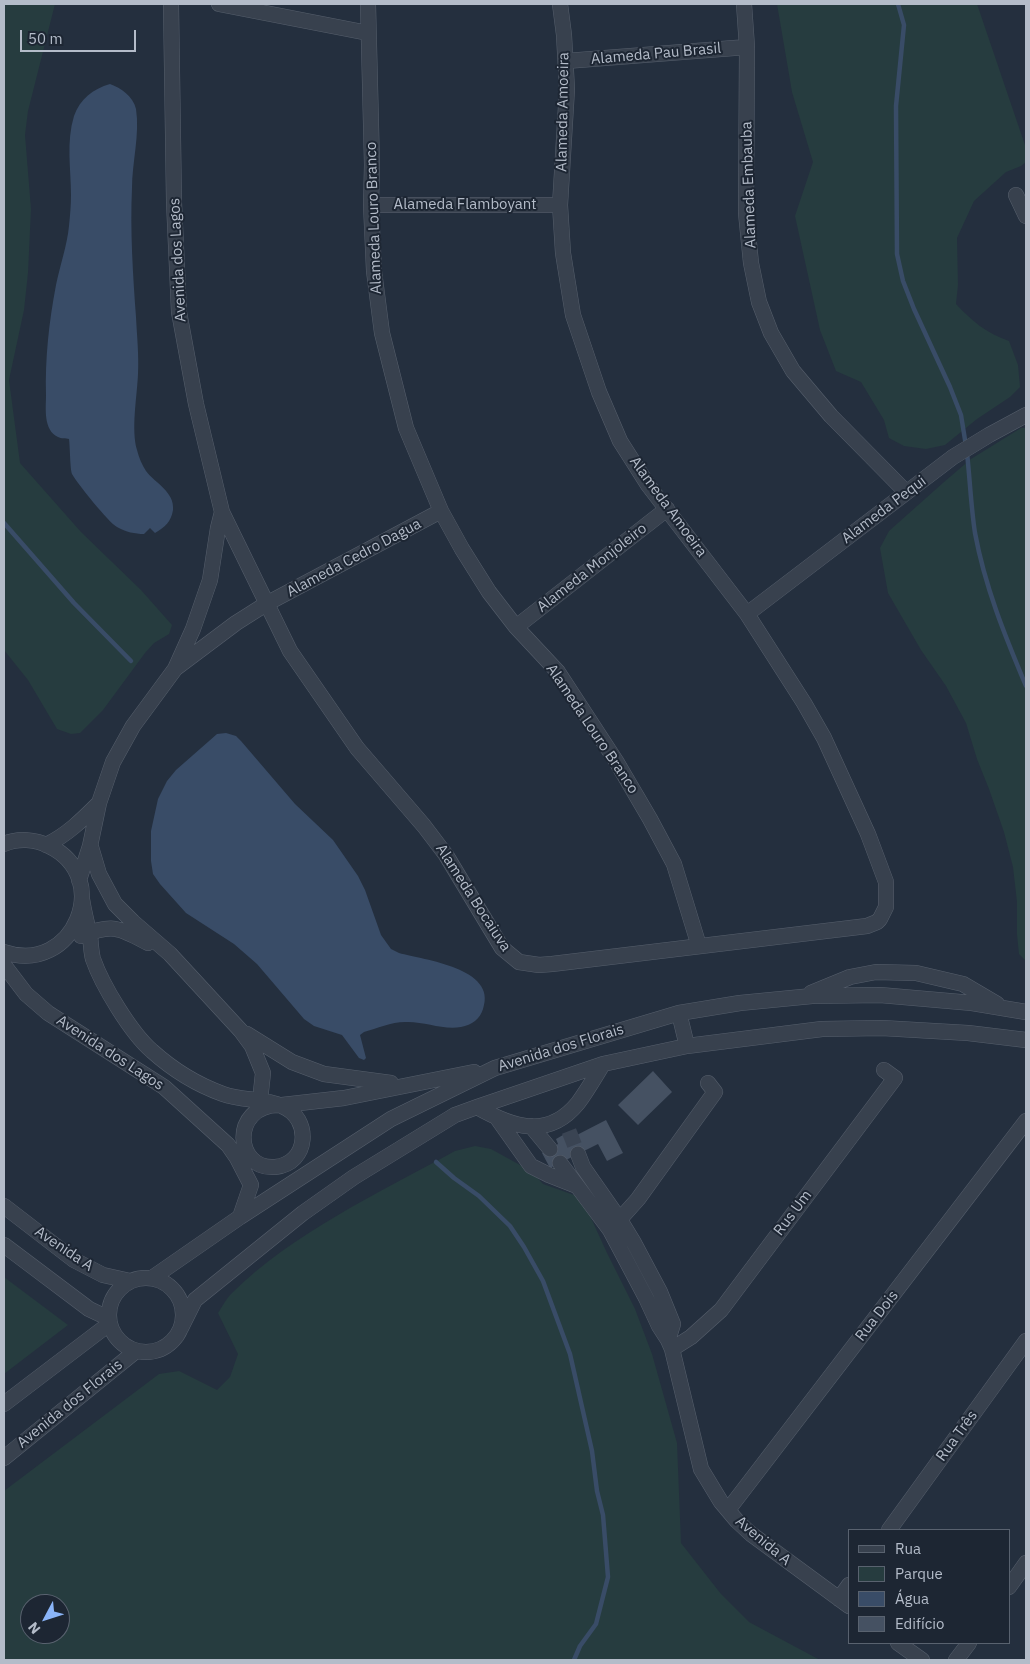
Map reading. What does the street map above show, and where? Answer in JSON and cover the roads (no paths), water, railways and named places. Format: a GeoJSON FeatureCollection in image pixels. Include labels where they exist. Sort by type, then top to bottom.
{"type":"FeatureCollection","features":[{"type":"Feature","properties":{"kind":"street","name":"Avenida dos Lagos"},"geometry":{"type":"LineString","coordinates":[[171,4],[174,202],[180,312],[196,404],[222,512],[266,604]]}},
{"type":"Feature","properties":{"kind":"street"},"geometry":{"type":"LineString","coordinates":[[219,4],[368,33]]}},
{"type":"Feature","properties":{"kind":"street","name":"Alameda Louro Branco"},"geometry":{"type":"LineString","coordinates":[[368,4],[372,165],[371,205],[374,271],[382,333],[406,428],[441,512],[462,549],[485,585],[516,627],[558,672],[616,760],[650,819],[674,864],[699,946]]}},
{"type":"Feature","properties":{"kind":"street","name":"Alameda Amoeira"},"geometry":{"type":"LineString","coordinates":[[560,4],[567,89],[560,205],[563,253],[573,315],[599,392],[620,441],[648,485],[747,614],[824,738],[868,834],[886,882],[886,907],[883,915]]}},
{"type":"Feature","properties":{"kind":"street","name":"Alameda Embauba"},"geometry":{"type":"LineString","coordinates":[[744,4],[747,47],[746,213],[751,263],[759,302],[771,333],[793,371],[831,416],[906,492]]}},
{"type":"Feature","properties":{"kind":"street","name":"Alameda Pau Brasil"},"geometry":{"type":"LineString","coordinates":[[566,61],[747,47]]}},
{"type":"Feature","properties":{"kind":"street"},"geometry":{"type":"LineString","coordinates":[[1016,195],[1026,216]]}},
{"type":"Feature","properties":{"kind":"street","name":"Alameda Flamboyant"},"geometry":{"type":"LineString","coordinates":[[371,205],[560,205]]}},
{"type":"Feature","properties":{"kind":"street","name":"Alameda Pequi"},"geometry":{"type":"LineString","coordinates":[[747,614],[953,457],[1026,415]]}},
{"type":"Feature","properties":{"kind":"street","name":"Alameda Monjoleiro"},"geometry":{"type":"LineString","coordinates":[[516,627],[667,509]]}},
{"type":"Feature","properties":{"kind":"street","name":"Avenida dos Lagos"},"geometry":{"type":"LineString","coordinates":[[79,880],[90,846],[99,803],[113,762],[133,726],[175,669],[193,629],[210,580],[222,512]]}},
{"type":"Feature","properties":{"kind":"street","name":"Alameda Cedro Dagua"},"geometry":{"type":"LineString","coordinates":[[175,669],[236,623],[266,604],[441,512]]}},
{"type":"Feature","properties":{"kind":"street","name":"Alameda Bocaiuva"},"geometry":{"type":"LineString","coordinates":[[266,604],[290,650],[356,748],[424,826],[446,855],[502,948],[513,958],[524,964],[552,964],[867,926],[877,922],[883,915]]}},
{"type":"Feature","properties":{"kind":"street","name":"Avenida dos Lagos"},"geometry":{"type":"LineString","coordinates":[[46,844],[58,839],[78,825],[99,803]]}},
{"type":"Feature","properties":{"kind":"street","name":"Avenida dos Lagos"},"geometry":{"type":"LineString","coordinates":[[4,844],[26,840],[46,844],[55,849],[69,862],[79,880],[82,899],[78,919],[68,937],[60,944]]}},
{"type":"Feature","properties":{"kind":"street"},"geometry":{"type":"LineString","coordinates":[[90,846],[99,874],[115,904],[170,954],[241,1031],[256,1054],[264,1073],[260,1105],[248,1120],[243,1134],[243,1142],[250,1156],[251,1185],[240,1217]]}},
{"type":"Feature","properties":{"kind":"street"},"geometry":{"type":"LineString","coordinates":[[82,899],[93,957],[101,978],[127,1022],[150,1050],[207,1088],[260,1105],[280,1105],[344,1098],[495,1068]]}},
{"type":"Feature","properties":{"kind":"street"},"geometry":{"type":"LineString","coordinates":[[4,952],[21,956],[32,955],[89,933],[108,928],[124,930],[170,954]]}},
{"type":"Feature","properties":{"kind":"street","name":"Avenida dos Lagos"},"geometry":{"type":"LineString","coordinates":[[4,964],[26,994],[48,1014],[164,1086],[228,1145],[251,1185]]}},
{"type":"Feature","properties":{"kind":"street"},"geometry":{"type":"LineString","coordinates":[[801,997],[850,977],[876,972],[916,973],[963,984],[1005,1009]]}},
{"type":"Feature","properties":{"kind":"street","name":"Avenida dos Florais"},"geometry":{"type":"LineString","coordinates":[[130,1282],[141,1278],[152,1278],[240,1217],[391,1119],[495,1068],[680,1013],[740,1003],[801,997],[880,995],[972,1003],[1026,1012]]}},
{"type":"Feature","properties":{"kind":"street"},"geometry":{"type":"LineString","coordinates":[[680,1013],[687,1046]]}},
{"type":"Feature","properties":{"kind":"street","name":"Avenida dos Florais"},"geometry":{"type":"LineString","coordinates":[[109,1321],[118,1338],[126,1346],[136,1351],[158,1350],[168,1345],[176,1338],[195,1300],[303,1213],[354,1177],[455,1115],[603,1064],[687,1046],[822,1029],[892,1029],[968,1033],[1026,1040]]}},
{"type":"Feature","properties":{"kind":"street"},"geometry":{"type":"LineString","coordinates":[[241,1031],[292,1062],[324,1074],[384,1083],[442,1078]]}},
{"type":"Feature","properties":{"kind":"street"},"geometry":{"type":"LineString","coordinates":[[264,1081],[273,1068],[280,1063],[292,1062]]}},
{"type":"Feature","properties":{"kind":"street"},"geometry":{"type":"LineString","coordinates":[[477,1107],[497,1118],[530,1126],[548,1126],[563,1117],[578,1103],[603,1064]]}},
{"type":"Feature","properties":{"kind":"street","name":"Rus Um"},"geometry":{"type":"LineString","coordinates":[[670,1344],[691,1337],[721,1310],[895,1078],[884,1070]]}},
{"type":"Feature","properties":{"kind":"street"},"geometry":{"type":"LineString","coordinates":[[164,1086],[180,1071]]}},
{"type":"Feature","properties":{"kind":"street"},"geometry":{"type":"LineString","coordinates":[[615,1225],[638,1199],[715,1092],[708,1083]]}},
{"type":"Feature","properties":{"kind":"street"},"geometry":{"type":"LineString","coordinates":[[228,1145],[250,1156],[262,1165],[276,1167],[290,1162],[300,1150],[303,1136],[302,1128],[294,1116],[280,1105]]}},
{"type":"Feature","properties":{"kind":"street"},"geometry":{"type":"LineString","coordinates":[[563,1117],[569,1131]]}},
{"type":"Feature","properties":{"kind":"street"},"geometry":{"type":"LineString","coordinates":[[497,1118],[531,1166],[577,1186]]}},
{"type":"Feature","properties":{"kind":"street","name":"Rua Dois"},"geometry":{"type":"LineString","coordinates":[[728,1510],[1026,1121]]}},
{"type":"Feature","properties":{"kind":"street"},"geometry":{"type":"LineString","coordinates":[[530,1126],[550,1149]]}},
{"type":"Feature","properties":{"kind":"street"},"geometry":{"type":"LineString","coordinates":[[580,1160],[615,1225],[577,1186],[564,1168],[580,1160]]}},
{"type":"Feature","properties":{"kind":"street","name":"Avenida A"},"geometry":{"type":"LineString","coordinates":[[4,1206],[74,1260],[103,1275],[130,1282]]}},
{"type":"Feature","properties":{"kind":"street","name":"Avenida A"},"geometry":{"type":"LineString","coordinates":[[615,1225],[634,1243],[666,1305],[672,1324],[670,1344]]}},
{"type":"Feature","properties":{"kind":"street","name":"Avenida A"},"geometry":{"type":"LineString","coordinates":[[615,1225],[646,1298],[670,1344],[701,1469],[712,1489],[736,1521],[766,1547],[844,1603]]}},
{"type":"Feature","properties":{"kind":"street"},"geometry":{"type":"LineString","coordinates":[[4,1246],[89,1309],[109,1321]]}},
{"type":"Feature","properties":{"kind":"street"},"geometry":{"type":"LineString","coordinates":[[152,1278],[171,1288],[178,1296],[182,1306],[181,1328]]}},
{"type":"Feature","properties":{"kind":"street"},"geometry":{"type":"LineString","coordinates":[[4,1404],[109,1321],[114,1296],[130,1282]]}},
{"type":"Feature","properties":{"kind":"street","name":"Rua Três"},"geometry":{"type":"LineString","coordinates":[[890,1529],[1026,1341]]}},
{"type":"Feature","properties":{"kind":"street","name":"Avenida dos Florais"},"geometry":{"type":"LineString","coordinates":[[4,1458],[136,1351]]}},
{"type":"Feature","properties":{"kind":"street"},"geometry":{"type":"LineString","coordinates":[[1010,1587],[1026,1563]]}},
{"type":"Feature","properties":{"kind":"street"},"geometry":{"type":"LineString","coordinates":[[844,1603],[848,1589]]}},
{"type":"Feature","properties":{"kind":"street"},"geometry":{"type":"LineString","coordinates":[[899,1644],[922,1660]]}},
{"type":"Feature","properties":{"kind":"street"},"geometry":{"type":"LineString","coordinates":[[956,1660],[968,1644]]}},
{"type":"Feature","properties":{"kind":"water"},"geometry":{"type":"Polygon","coordinates":[[[110,84],[129,96],[136,109],[137,119],[131,220],[138,360],[134,423],[135,442],[145,469],[168,493],[173,504],[171,518],[167,524],[155,533],[150,528],[144,534],[137,534],[117,527],[86,494],[72,474],[69,439],[59,438],[53,434],[48,424],[46,412],[46,367],[49,326],[70,218],[70,136],[74,116],[80,105],[93,92],[110,84]]]}},
{"type":"Feature","properties":{"kind":"water"},"geometry":{"type":"Polygon","coordinates":[[[226,733],[236,736],[241,741],[295,804],[333,840],[358,876],[381,935],[391,949],[399,953],[456,968],[470,975],[480,984],[485,995],[483,1009],[475,1021],[465,1026],[454,1028],[421,1023],[397,1023],[364,1032],[360,1035],[366,1058],[364,1060],[359,1058],[342,1035],[314,1026],[304,1019],[257,964],[234,944],[186,913],[160,884],[153,874],[151,861],[151,831],[158,799],[167,781],[176,770],[217,734],[226,733]]]}},
{"type":"Feature","properties":{"kind":"waterway"},"geometry":{"type":"LineString","coordinates":[[898,4],[904,25],[896,106],[897,254],[903,281],[914,309],[961,415],[966,446]]}},
{"type":"Feature","properties":{"kind":"waterway"},"geometry":{"type":"LineString","coordinates":[[967,453],[975,533],[984,573],[996,611],[1026,686]]}},
{"type":"Feature","properties":{"kind":"waterway"},"geometry":{"type":"LineString","coordinates":[[4,523],[74,603],[131,661]]}},
{"type":"Feature","properties":{"kind":"waterway"},"geometry":{"type":"LineString","coordinates":[[436,1162],[479,1196],[510,1226],[543,1281],[570,1354],[592,1451],[597,1491],[603,1515],[608,1577],[596,1624],[580,1646],[574,1660]]}},
{"type":"Feature","properties":{"kind":"tunnel"},"geometry":{"type":"LineString","coordinates":[[569,1131],[578,1154]]}}]}
